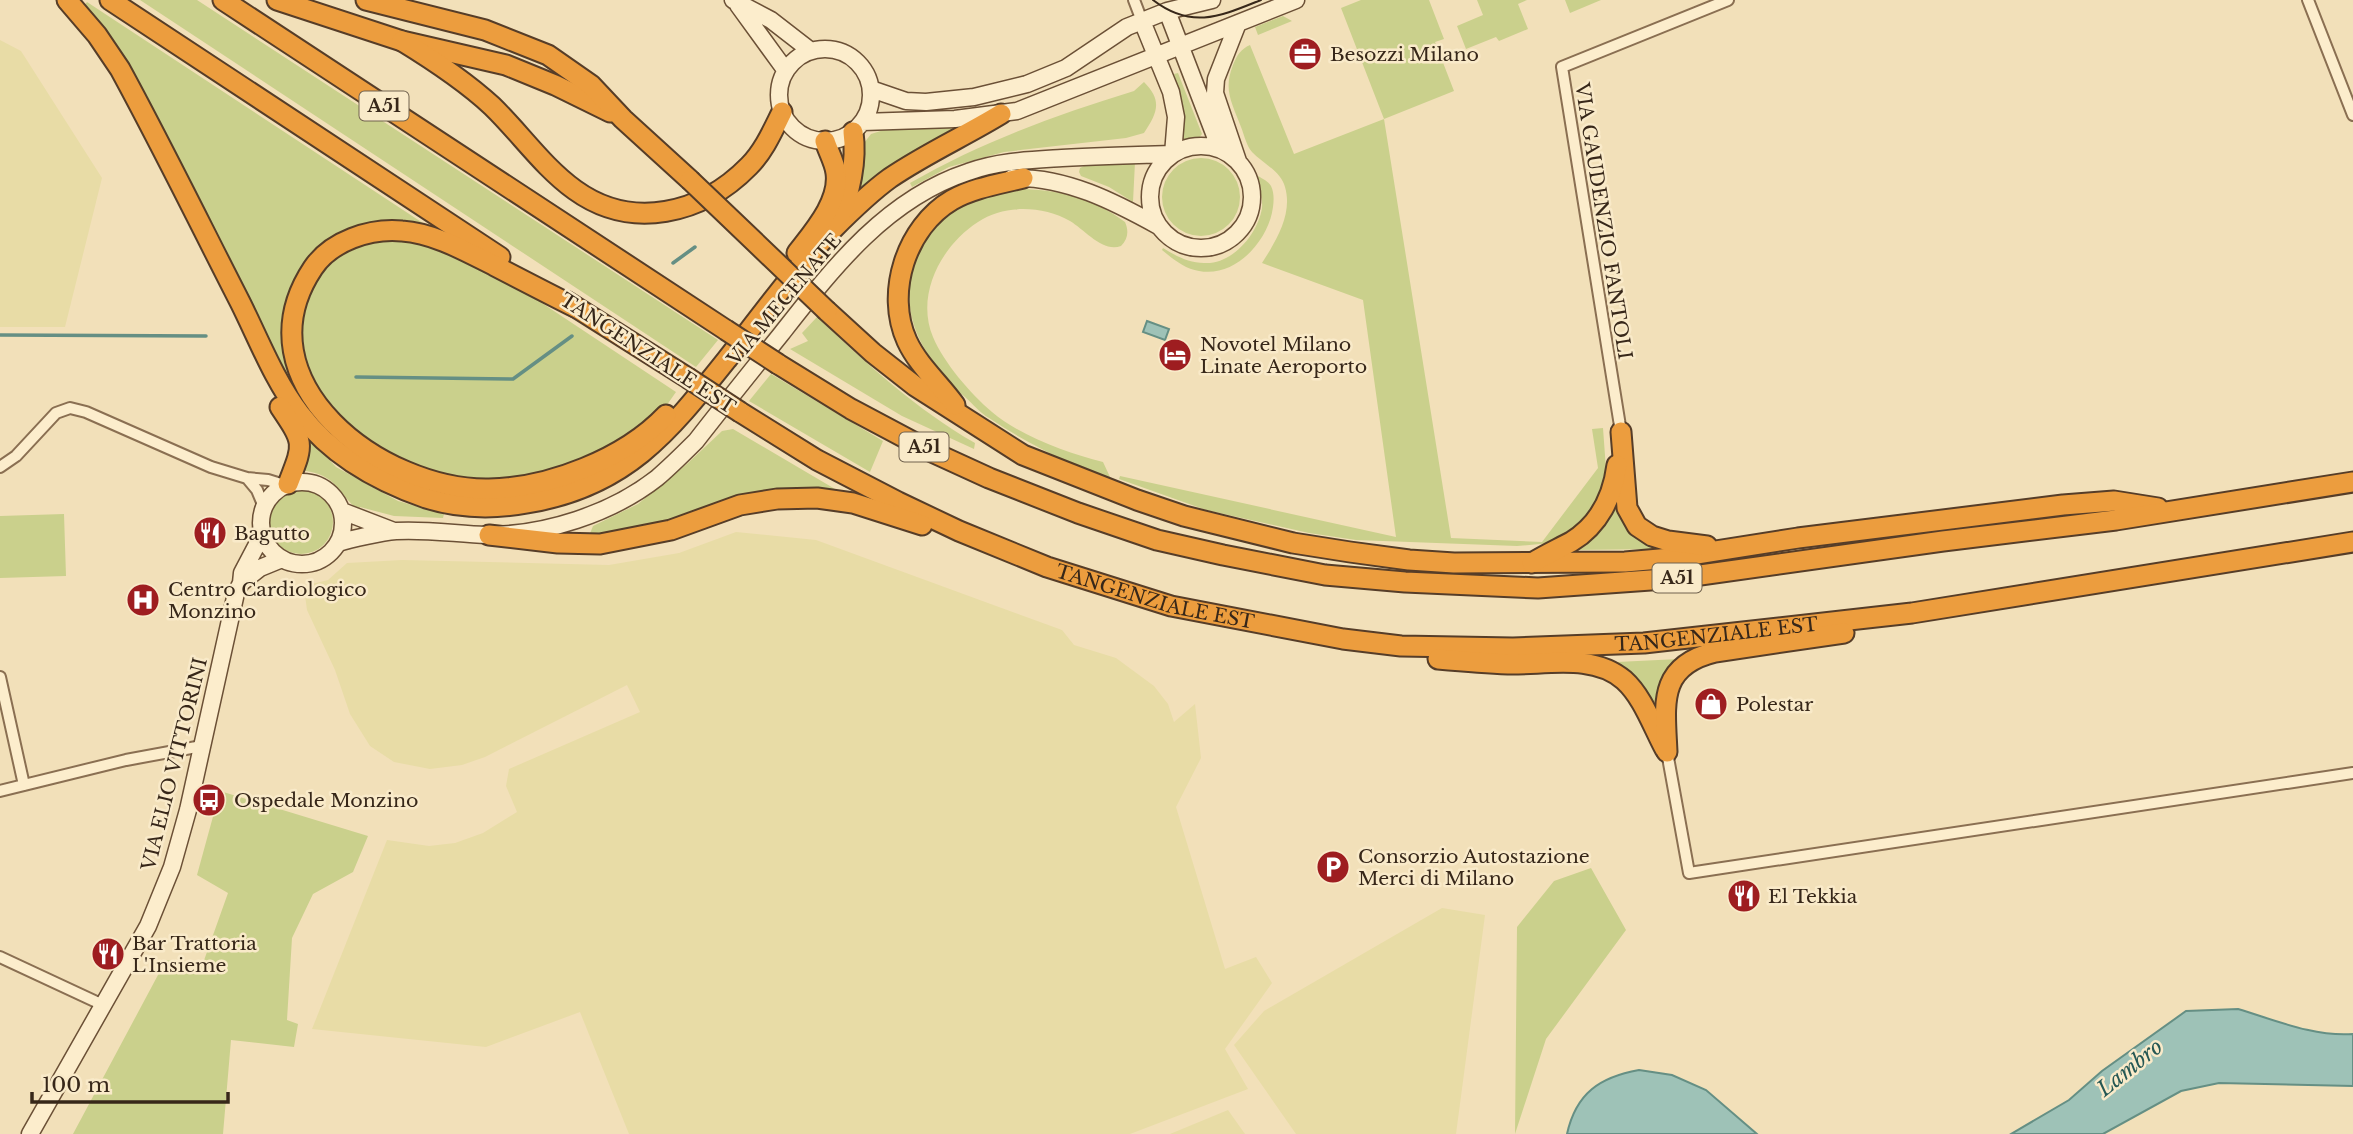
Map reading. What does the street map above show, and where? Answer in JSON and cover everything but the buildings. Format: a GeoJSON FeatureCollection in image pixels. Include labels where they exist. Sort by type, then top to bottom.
{"type":"FeatureCollection","features":[{"type":"Feature","properties":{"kind":"highway"},"geometry":{"type":"LineString","coordinates":[[67,0],[97,35],[120,69],[279,384],[302,416],[325,442],[358,467],[407,491],[438,502],[510,506],[545,500],[580,490],[620,470],[650,448],[680,417],[834,228],[889,179],[1001,114]]}},
{"type":"Feature","properties":{"kind":"highway","name":"TANGENZIALE EST"},"geometry":{"type":"LineString","coordinates":[[110,0],[575,307],[817,460],[898,502],[1021,558],[1171,606],[1343,639],[1401,646],[1513,648],[1643,643],[1912,613],[2353,542]]}},
{"type":"Feature","properties":{"kind":"highway","name":"A51"},"geometry":{"type":"LineString","coordinates":[[223,0],[778,364],[851,409],[930,451],[1045,501],[1157,540],[1325,575],[1405,582],[1538,588],[1679,578],[2116,520],[2347,482]]}},
{"type":"Feature","properties":{"kind":"highway"},"geometry":{"type":"LineString","coordinates":[[276,0],[402,41],[506,65],[555,85],[623,119]]}},
{"type":"Feature","properties":{"kind":"highway"},"geometry":{"type":"LineString","coordinates":[[366,0],[405,12],[485,30],[548,55],[591,86],[827,311],[894,369],[963,418],[1023,455],[1137,500],[1211,524],[1293,543],[1409,560],[1625,562],[1671,558],[1885,526],[2063,505],[2114,501],[2176,510]]}},
{"type":"Feature","properties":{"kind":"highway"},"geometry":{"type":"LineString","coordinates":[[402,41],[493,107],[554,172],[576,191],[600,204],[624,212],[650,215],[668,212],[691,206],[721,188],[751,165],[766,144],[782,112]]}},
{"type":"Feature","properties":{"kind":"highway"},"geometry":{"type":"LineString","coordinates":[[834,228],[845,206],[850,187],[857,127]]}},
{"type":"Feature","properties":{"kind":"highway"},"geometry":{"type":"LineString","coordinates":[[575,307],[462,250],[429,237],[402,230],[373,232],[333,248],[317,262],[295,303],[292,328],[294,349],[304,384],[321,412],[362,447],[393,466],[424,478],[457,486],[489,489],[563,476],[610,457],[659,422],[791,262],[824,214],[836,186],[836,172],[825,141]]}},
{"type":"Feature","properties":{"kind":"highway"},"geometry":{"type":"LineString","coordinates":[[963,418],[908,341],[899,312],[898,293],[902,269],[908,249],[937,210],[965,194],[1023,177]]}},
{"type":"Feature","properties":{"kind":"highway"},"geometry":{"type":"LineString","coordinates":[[208,240],[210,260],[228,308],[274,400],[299,438],[300,456],[286,484]]}},
{"type":"Feature","properties":{"kind":"highway"},"geometry":{"type":"LineString","coordinates":[[1620,432],[1628,508],[1637,526],[1652,536],[1668,541],[1724,550]]}},
{"type":"Feature","properties":{"kind":"highway"},"geometry":{"type":"LineString","coordinates":[[1532,563],[1578,537],[1597,519],[1614,485],[1620,432]]}},
{"type":"Feature","properties":{"kind":"highway"},"geometry":{"type":"LineString","coordinates":[[489,535],[558,543],[600,544],[671,530],[740,505],[777,499],[817,498],[853,503],[1021,558]]}},
{"type":"Feature","properties":{"kind":"highway"},"geometry":{"type":"LineString","coordinates":[[1667,752],[1667,690],[1677,674],[1692,662],[1715,652],[1842,633],[1912,613]]}},
{"type":"Feature","properties":{"kind":"highway"},"geometry":{"type":"LineString","coordinates":[[1401,646],[1432,659],[1511,664],[1578,663],[1605,669],[1632,688],[1667,752]]}},
{"type":"Feature","properties":{"kind":"street"},"geometry":{"type":"LineString","coordinates":[[1134,0],[1158,56],[1174,102],[1176,117],[1174,154],[1160,167],[1150,191],[1152,210],[1160,227]]}},
{"type":"Feature","properties":{"kind":"street"},"geometry":{"type":"LineString","coordinates":[[871,89],[906,101],[926,102],[974,97],[1027,84],[1066,68],[1127,27],[1165,6],[1212,0]]}},
{"type":"Feature","properties":{"kind":"street"},"geometry":{"type":"LineString","coordinates":[[857,127],[1017,111],[1296,0]]}},
{"type":"Feature","properties":{"kind":"street","name":"VIA GAUDENZIO FANTOLI"},"geometry":{"type":"LineString","coordinates":[[1620,432],[1562,67],[1728,0]]}},
{"type":"Feature","properties":{"kind":"street"},"geometry":{"type":"LineString","coordinates":[[2308,0],[2353,115]]}},
{"type":"Feature","properties":{"kind":"street"},"geometry":{"type":"LineString","coordinates":[[735,1],[771,20],[811,51]]}},
{"type":"Feature","properties":{"kind":"street"},"geometry":{"type":"LineString","coordinates":[[735,1],[786,71]]}},
{"type":"Feature","properties":{"kind":"street"},"geometry":{"type":"LineString","coordinates":[[1165,6],[1220,149],[1238,161]]}},
{"type":"Feature","properties":{"kind":"street","name":"VIA MECENATE"},"geometry":{"type":"LineString","coordinates":[[911,200],[974,182],[1023,177],[1077,187],[1160,227],[1174,240],[1194,248],[1213,247],[1236,235],[1247,220],[1252,201],[1248,177],[1238,161],[1216,100],[1215,86],[1238,23]]}},
{"type":"Feature","properties":{"kind":"street"},"geometry":{"type":"LineString","coordinates":[[829,49],[851,57],[864,71],[871,89],[867,112],[857,127],[837,139],[825,141],[801,134],[790,125],[782,112],[779,91],[786,71],[796,59],[811,51],[829,49]]}},
{"type":"Feature","properties":{"kind":"street","name":"VIA MECENATE"},"geometry":{"type":"LineString","coordinates":[[338,543],[394,531],[489,535],[521,532],[570,521],[604,509],[655,479],[696,441],[844,257],[887,217],[943,182],[990,166],[1036,160],[1174,154],[1197,146],[1220,149]]}},
{"type":"Feature","properties":{"kind":"street"},"geometry":{"type":"LineString","coordinates":[[0,467],[16,456],[55,413],[70,408],[86,412],[211,467],[247,478],[286,484],[306,481],[322,486],[334,496],[342,511],[342,533],[328,555],[313,562],[297,564],[282,559],[270,549],[262,535],[260,519],[264,507],[270,496],[286,484]]}},
{"type":"Feature","properties":{"kind":"street"},"geometry":{"type":"LineString","coordinates":[[247,478],[257,490],[264,507]]}},
{"type":"Feature","properties":{"kind":"street","name":"VIA MECENATE"},"geometry":{"type":"LineString","coordinates":[[342,511],[394,531]]}},
{"type":"Feature","properties":{"kind":"street","name":"VIA ELIO VITTORINI"},"geometry":{"type":"LineString","coordinates":[[30,1134],[161,899],[188,810],[233,605],[242,573],[262,535]]}},
{"type":"Feature","properties":{"kind":"street"},"geometry":{"type":"LineString","coordinates":[[241,583],[260,568],[282,559]]}},
{"type":"Feature","properties":{"kind":"street"},"geometry":{"type":"LineString","coordinates":[[0,677],[24,785]]}},
{"type":"Feature","properties":{"kind":"street"},"geometry":{"type":"LineString","coordinates":[[0,791],[126,760],[202,746]]}},
{"type":"Feature","properties":{"kind":"street"},"geometry":{"type":"LineString","coordinates":[[1667,752],[1689,873],[2353,773]]}},
{"type":"Feature","properties":{"kind":"street"},"geometry":{"type":"LineString","coordinates":[[0,957],[103,1005]]}},
{"type":"Feature","properties":{"kind":"shaded area"},"geometry":{"type":"Polygon","coordinates":[[[0,40],[21,51],[102,178],[65,327],[0,327],[0,40]]]}},
{"type":"Feature","properties":{"kind":"shaded area"},"geometry":{"type":"Polygon","coordinates":[[[736,532],[816,540],[1062,630],[1074,645],[1116,658],[1154,686],[1168,704],[1174,722],[1195,704],[1201,758],[1176,807],[1225,969],[1256,957],[1272,983],[1225,1049],[1248,1089],[1130,1134],[629,1134],[580,1012],[486,1047],[312,1029],[387,840],[429,846],[455,843],[483,833],[517,812],[506,786],[509,769],[640,712],[627,685],[485,757],[462,765],[430,769],[394,762],[370,746],[350,714],[335,670],[307,610],[305,595],[308,585],[328,580],[347,563],[402,560],[609,565],[679,553],[736,532]]]}},
{"type":"Feature","properties":{"kind":"shaded area"},"geometry":{"type":"Polygon","coordinates":[[[1442,908],[1485,915],[1456,1134],[1296,1134],[1234,1045],[1264,1011],[1442,908]]]}},
{"type":"Feature","properties":{"kind":"shaded area"},"geometry":{"type":"Polygon","coordinates":[[[1228,1110],[1245,1134],[1170,1134],[1228,1110]]]}},
{"type":"Feature","properties":{"kind":"green space"},"geometry":{"type":"Polygon","coordinates":[[[140,0],[197,0],[718,340],[696,367],[140,0]]]}},
{"type":"Feature","properties":{"kind":"green space"},"geometry":{"type":"Polygon","coordinates":[[[1361,0],[1429,0],[1444,39],[1435,42],[1454,91],[1384,119],[1341,8],[1361,0]]]}},
{"type":"Feature","properties":{"kind":"green space"},"geometry":{"type":"Polygon","coordinates":[[[1477,0],[1527,0],[1518,4],[1528,29],[1499,41],[1496,37],[1466,49],[1457,26],[1483,15],[1477,0]]]}},
{"type":"Feature","properties":{"kind":"green space"},"geometry":{"type":"Polygon","coordinates":[[[1565,0],[1601,0],[1570,13],[1565,0]]]}},
{"type":"Feature","properties":{"kind":"green space"},"geometry":{"type":"Polygon","coordinates":[[[87,2],[432,229],[431,232],[378,225],[350,232],[326,245],[308,264],[296,287],[289,313],[287,340],[292,367],[309,405],[349,444],[385,465],[426,481],[466,490],[507,492],[550,485],[595,471],[662,425],[626,457],[595,476],[562,489],[514,498],[465,498],[441,494],[396,480],[363,461],[321,424],[286,381],[146,95],[125,60],[83,7],[87,2]]]}},
{"type":"Feature","properties":{"kind":"green space"},"geometry":{"type":"Polygon","coordinates":[[[1283,16],[1292,21],[1258,35],[1255,27],[1283,16]]]}},
{"type":"Feature","properties":{"kind":"green space"},"geometry":{"type":"Polygon","coordinates":[[[1250,45],[1294,154],[1384,119],[1451,538],[1542,542],[1598,468],[1592,429],[1603,428],[1607,483],[1605,490],[1579,527],[1551,543],[1517,546],[1356,540],[1309,533],[1206,510],[1119,479],[1120,476],[1396,537],[1363,300],[1262,263],[1282,227],[1287,197],[1280,176],[1248,146],[1230,96],[1230,74],[1238,55],[1250,45]]]}},
{"type":"Feature","properties":{"kind":"green space"},"geometry":{"type":"Polygon","coordinates":[[[1178,73],[1202,134],[1198,139],[1181,140],[1182,105],[1174,74],[1178,73]]]}},
{"type":"Feature","properties":{"kind":"green space"},"geometry":{"type":"Polygon","coordinates":[[[1144,82],[1154,95],[1156,107],[1144,133],[1126,138],[1004,152],[949,167],[912,187],[910,183],[992,142],[1134,91],[1144,82]]]}},
{"type":"Feature","properties":{"kind":"green space"},"geometry":{"type":"Polygon","coordinates":[[[974,122],[855,196],[861,147],[871,134],[887,129],[974,122]]]}},
{"type":"Feature","properties":{"kind":"green space"},"geometry":{"type":"Polygon","coordinates":[[[1201,158],[1216,161],[1228,170],[1237,182],[1240,197],[1237,212],[1228,224],[1216,233],[1201,236],[1186,233],[1174,224],[1165,212],[1162,197],[1165,182],[1174,170],[1186,161],[1201,158]]]}},
{"type":"Feature","properties":{"kind":"green space"},"geometry":{"type":"Polygon","coordinates":[[[1135,162],[1133,202],[1109,187],[1081,176],[1079,172],[1084,166],[1135,162]]]}},
{"type":"Feature","properties":{"kind":"green space"},"geometry":{"type":"Polygon","coordinates":[[[1258,176],[1271,186],[1273,191],[1270,220],[1258,244],[1238,263],[1213,272],[1199,271],[1184,266],[1162,250],[1163,248],[1198,263],[1214,262],[1234,253],[1249,237],[1260,218],[1262,204],[1258,176]]]}},
{"type":"Feature","properties":{"kind":"green space"},"geometry":{"type":"Polygon","coordinates":[[[1010,189],[1056,192],[1085,200],[1125,222],[1126,238],[1121,246],[1101,244],[1070,221],[1036,210],[1012,210],[989,216],[965,232],[953,244],[935,272],[927,304],[933,337],[958,377],[992,412],[1016,429],[1044,443],[1103,462],[1110,477],[1107,480],[1032,444],[983,414],[937,368],[917,334],[909,297],[911,277],[917,257],[933,227],[965,202],[1010,189]]]}},
{"type":"Feature","properties":{"kind":"green space"},"geometry":{"type":"Polygon","coordinates":[[[378,238],[426,243],[489,268],[676,392],[664,409],[593,459],[522,480],[480,482],[450,478],[402,462],[339,422],[303,369],[299,318],[317,276],[345,248],[378,238]]]}},
{"type":"Feature","properties":{"kind":"green space"},"geometry":{"type":"Polygon","coordinates":[[[817,317],[912,401],[975,443],[974,449],[902,416],[790,349],[808,341],[802,333],[817,317]]]}},
{"type":"Feature","properties":{"kind":"green space"},"geometry":{"type":"Polygon","coordinates":[[[771,374],[883,441],[870,472],[749,401],[771,374]]]}},
{"type":"Feature","properties":{"kind":"green space"},"geometry":{"type":"Polygon","coordinates":[[[733,429],[835,489],[783,491],[652,528],[589,536],[593,526],[638,504],[722,431],[733,429]]]}},
{"type":"Feature","properties":{"kind":"green space"},"geometry":{"type":"Polygon","coordinates":[[[303,432],[336,467],[398,501],[444,514],[443,518],[394,516],[360,507],[358,510],[335,484],[323,476],[301,470],[303,432]]]}},
{"type":"Feature","properties":{"kind":"green space"},"geometry":{"type":"Polygon","coordinates":[[[295,490],[307,490],[324,499],[331,510],[331,534],[324,545],[307,554],[295,554],[283,549],[274,540],[269,528],[269,516],[274,504],[283,495],[295,490]]]}},
{"type":"Feature","properties":{"kind":"green space"},"geometry":{"type":"Polygon","coordinates":[[[1617,501],[1660,549],[1572,550],[1599,528],[1617,501]]]}},
{"type":"Feature","properties":{"kind":"green space"},"geometry":{"type":"Polygon","coordinates":[[[64,514],[66,576],[0,578],[0,516],[64,514]]]}},
{"type":"Feature","properties":{"kind":"green space"},"geometry":{"type":"Polygon","coordinates":[[[1679,659],[1653,703],[1615,664],[1617,662],[1679,659]]]}},
{"type":"Feature","properties":{"kind":"green space"},"geometry":{"type":"Polygon","coordinates":[[[220,791],[368,836],[353,872],[313,894],[292,938],[287,1020],[298,1024],[294,1047],[231,1040],[223,1134],[73,1134],[166,960],[202,966],[228,893],[197,875],[220,791]]]}},
{"type":"Feature","properties":{"kind":"green space"},"geometry":{"type":"Polygon","coordinates":[[[1591,868],[1626,930],[1546,1039],[1515,1134],[1517,927],[1554,881],[1591,868]]]}},
{"type":"Feature","properties":{"kind":"water"},"geometry":{"type":"Polygon","coordinates":[[[1147,321],[1169,329],[1165,340],[1143,332],[1147,321]]]}},
{"type":"Feature","properties":{"kind":"water","name":"Lambro"},"geometry":{"type":"Polygon","coordinates":[[[2238,1009],[2309,1030],[2353,1034],[2353,1086],[2219,1083],[2181,1091],[2103,1134],[2011,1134],[2069,1100],[2102,1071],[2186,1011],[2238,1009]]]}},
{"type":"Feature","properties":{"kind":"water"},"geometry":{"type":"Polygon","coordinates":[[[1639,1070],[1672,1075],[1706,1090],[1757,1134],[1567,1134],[1577,1108],[1592,1089],[1613,1077],[1639,1070]]]}},
{"type":"Feature","properties":{"kind":"waterway"},"geometry":{"type":"LineString","coordinates":[[673,263],[695,247]]}},
{"type":"Feature","properties":{"kind":"waterway"},"geometry":{"type":"LineString","coordinates":[[0,335],[206,336]]}},
{"type":"Feature","properties":{"kind":"waterway"},"geometry":{"type":"LineString","coordinates":[[356,377],[513,379],[572,336]]}},
{"type":"Feature","properties":{"kind":"tram line"},"geometry":{"type":"LineString","coordinates":[[1153,0],[1181,15],[1194,17],[1220,15],[1261,0]]}},
{"type":"Feature","properties":{"kind":"place","name":"Besozzi Milano"},"geometry":{"type":"Point","coordinates":[1305,54]}},
{"type":"Feature","properties":{"kind":"place","name":"Novotel Milano Linate Aeroporto"},"geometry":{"type":"Point","coordinates":[1175,355]}},
{"type":"Feature","properties":{"kind":"place","name":"Bagutto"},"geometry":{"type":"Point","coordinates":[210,533]}},
{"type":"Feature","properties":{"kind":"place","name":"Centro Cardiologico Monzino"},"geometry":{"type":"Point","coordinates":[143,600]}},
{"type":"Feature","properties":{"kind":"place","name":"Polestar"},"geometry":{"type":"Point","coordinates":[1711,704]}},
{"type":"Feature","properties":{"kind":"place","name":"Ospedale Monzino"},"geometry":{"type":"Point","coordinates":[209,800]}},
{"type":"Feature","properties":{"kind":"place","name":"Consorzio Autostazione Merci di Milano"},"geometry":{"type":"Point","coordinates":[1333,867]}},
{"type":"Feature","properties":{"kind":"place","name":"El Tekkia"},"geometry":{"type":"Point","coordinates":[1744,896]}},
{"type":"Feature","properties":{"kind":"place","name":"Bar Trattoria L'Insieme"},"geometry":{"type":"Point","coordinates":[108,954]}}]}
